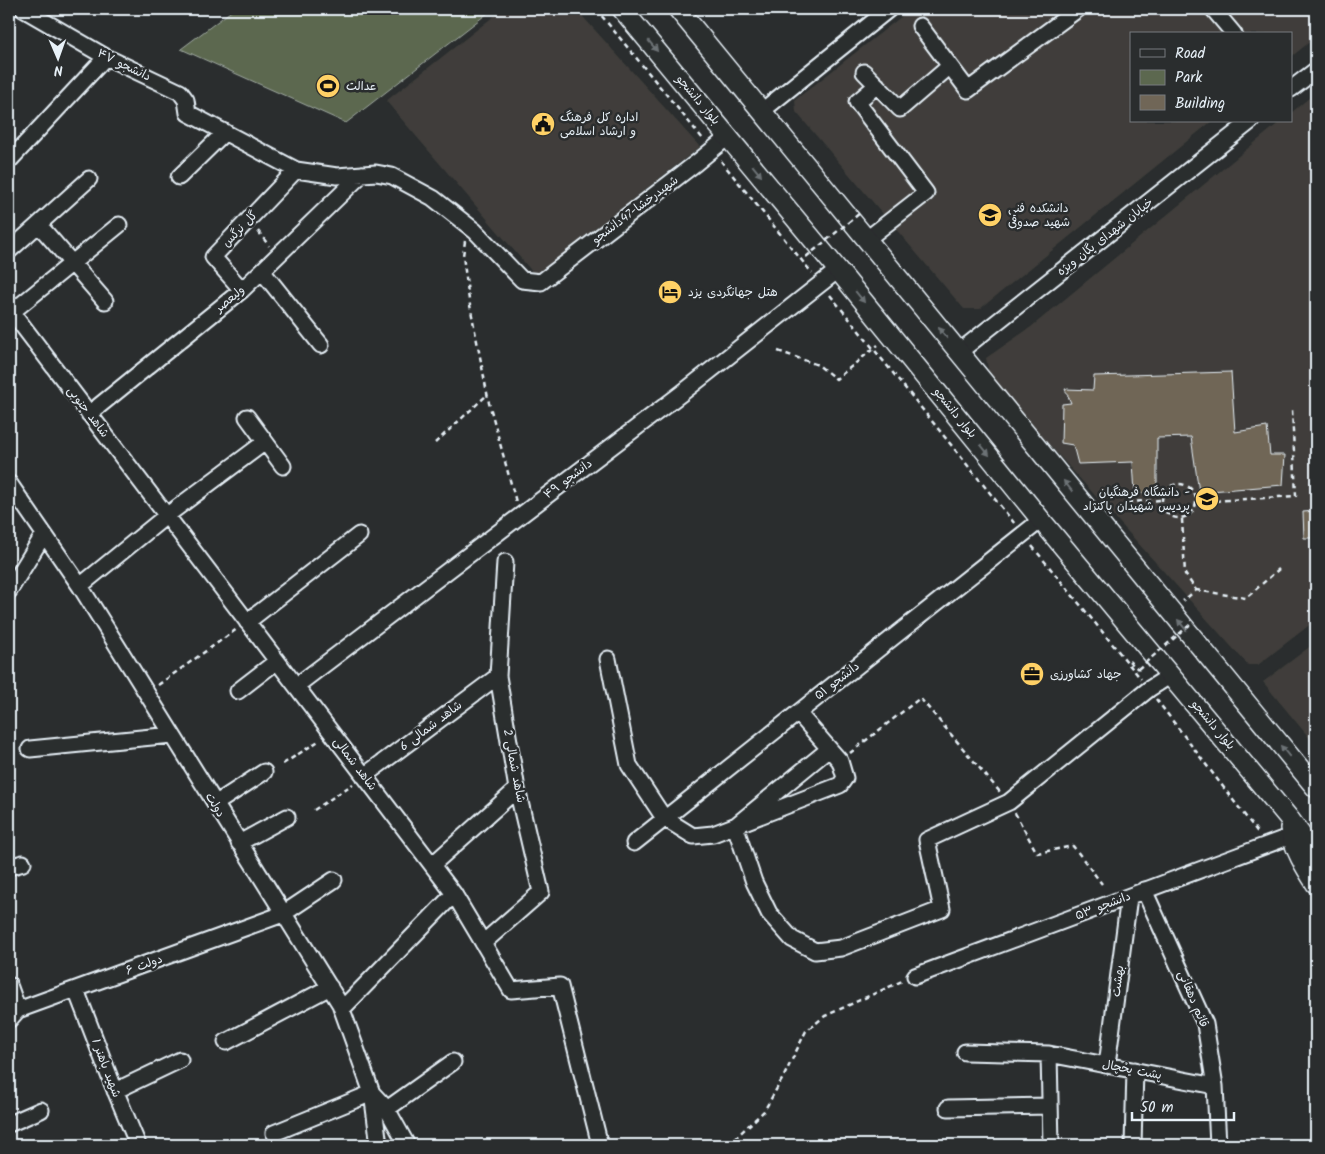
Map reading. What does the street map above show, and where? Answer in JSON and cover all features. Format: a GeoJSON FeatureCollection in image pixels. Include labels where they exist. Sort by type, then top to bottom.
{"type":"FeatureCollection","features":[{"type":"Feature","properties":{"kind":"main road","name":"بلوار دانشجو"},"geometry":{"type":"LineString","coordinates":[[622,9],[838,270],[1041,520],[1288,817],[1316,855]]}},
{"type":"Feature","properties":{"kind":"main road"},"geometry":{"type":"LineString","coordinates":[[678,9],[1316,788]]}},
{"type":"Feature","properties":{"kind":"main road"},"geometry":{"type":"LineString","coordinates":[[1288,817],[1292,836],[1303,864],[1316,884]]}},
{"type":"Feature","properties":{"kind":"street","name":"دانشجو ۴۷"},"geometry":{"type":"LineString","coordinates":[[23,9],[106,57],[180,92],[186,100],[188,113],[225,132]]}},
{"type":"Feature","properties":{"kind":"street"},"geometry":{"type":"LineString","coordinates":[[762,111],[888,9]]}},
{"type":"Feature","properties":{"kind":"street"},"geometry":{"type":"LineString","coordinates":[[920,26],[968,90],[1078,9]]}},
{"type":"Feature","properties":{"kind":"street"},"geometry":{"type":"LineString","coordinates":[[1214,9],[1232,32]]}},
{"type":"Feature","properties":{"kind":"street"},"geometry":{"type":"LineString","coordinates":[[9,162],[106,57]]}},
{"type":"Feature","properties":{"kind":"street"},"geometry":{"type":"LineString","coordinates":[[864,72],[900,109],[950,66]]}},
{"type":"Feature","properties":{"kind":"street"},"geometry":{"type":"LineString","coordinates":[[1292,88],[1316,70]]}},
{"type":"Feature","properties":{"kind":"street"},"geometry":{"type":"LineString","coordinates":[[867,239],[926,193],[857,102],[877,85]]}},
{"type":"Feature","properties":{"kind":"street","name":"خیابان شهدای یگان ویژه"},"geometry":{"type":"LineString","coordinates":[[959,352],[1250,122]]}},
{"type":"Feature","properties":{"kind":"street"},"geometry":{"type":"LineString","coordinates":[[179,177],[225,132],[296,170],[337,176],[376,173],[392,176],[433,198],[467,225]]}},
{"type":"Feature","properties":{"kind":"street","name":"شهیدرخشا-47دانشجو"},"geometry":{"type":"LineString","coordinates":[[467,225],[522,280],[541,282],[728,136]]}},
{"type":"Feature","properties":{"kind":"street","name":"گل نرگس"},"geometry":{"type":"LineString","coordinates":[[242,290],[213,257],[296,170]]}},
{"type":"Feature","properties":{"kind":"street","name":"ولیعصر"},"geometry":{"type":"LineString","coordinates":[[89,414],[242,290],[362,174]]}},
{"type":"Feature","properties":{"kind":"street"},"geometry":{"type":"LineString","coordinates":[[9,252],[90,179]]}},
{"type":"Feature","properties":{"kind":"street"},"geometry":{"type":"LineString","coordinates":[[39,225],[105,301]]}},
{"type":"Feature","properties":{"kind":"street"},"geometry":{"type":"LineString","coordinates":[[10,310],[119,225]]}},
{"type":"Feature","properties":{"kind":"street","name":"دانشجو ۴۹"},"geometry":{"type":"LineString","coordinates":[[296,686],[682,394],[838,270]]}},
{"type":"Feature","properties":{"kind":"street"},"geometry":{"type":"LineString","coordinates":[[262,271],[321,345]]}},
{"type":"Feature","properties":{"kind":"street","name":"شاهد جنوبی"},"geometry":{"type":"LineString","coordinates":[[10,310],[166,516]]}},
{"type":"Feature","properties":{"kind":"street"},"geometry":{"type":"LineString","coordinates":[[247,417],[283,466]]}},
{"type":"Feature","properties":{"kind":"street"},"geometry":{"type":"LineString","coordinates":[[80,586],[166,516],[265,442]]}},
{"type":"Feature","properties":{"kind":"street","name":"دولت"},"geometry":{"type":"LineString","coordinates":[[9,483],[80,586],[330,987],[342,1009],[372,1093],[379,1145]]}},
{"type":"Feature","properties":{"kind":"street","name":"شاهد شمالی"},"geometry":{"type":"LineString","coordinates":[[166,516],[454,894],[512,990],[560,986],[600,1145]]}},
{"type":"Feature","properties":{"kind":"street","name":"دانشجو ۵۱"},"geometry":{"type":"LineString","coordinates":[[634,842],[1041,520]]}},
{"type":"Feature","properties":{"kind":"street"},"geometry":{"type":"LineString","coordinates":[[9,591],[44,534]]}},
{"type":"Feature","properties":{"kind":"street"},"geometry":{"type":"LineString","coordinates":[[247,622],[359,535]]}},
{"type":"Feature","properties":{"kind":"street","name":"شاهد شمالی 2"},"geometry":{"type":"LineString","coordinates":[[483,943],[541,892],[517,789],[498,676],[505,562]]}},
{"type":"Feature","properties":{"kind":"street"},"geometry":{"type":"LineString","coordinates":[[608,659],[629,765],[664,818],[694,836],[713,834],[840,786],[845,778],[840,761],[798,713]]}},
{"type":"Feature","properties":{"kind":"street"},"geometry":{"type":"LineString","coordinates":[[238,691],[277,661]]}},
{"type":"Feature","properties":{"kind":"street"},"geometry":{"type":"LineString","coordinates":[[736,826],[754,882],[769,914],[792,939],[815,950],[841,948],[942,909],[927,840],[1009,802],[1149,689],[1171,675]]}},
{"type":"Feature","properties":{"kind":"street","name":"شاهد شمالی 6"},"geometry":{"type":"LineString","coordinates":[[364,776],[498,676]]}},
{"type":"Feature","properties":{"kind":"street"},"geometry":{"type":"LineString","coordinates":[[30,749],[172,735]]}},
{"type":"Feature","properties":{"kind":"street"},"geometry":{"type":"LineString","coordinates":[[736,826],[829,749]]}},
{"type":"Feature","properties":{"kind":"street"},"geometry":{"type":"LineString","coordinates":[[215,804],[264,772]]}},
{"type":"Feature","properties":{"kind":"street"},"geometry":{"type":"LineString","coordinates":[[432,865],[517,789]]}},
{"type":"Feature","properties":{"kind":"street"},"geometry":{"type":"LineString","coordinates":[[239,843],[287,817]]}},
{"type":"Feature","properties":{"kind":"street","name":"دانشجو ۵۳"},"geometry":{"type":"LineString","coordinates":[[915,976],[1292,836]]}},
{"type":"Feature","properties":{"kind":"street","name":"دولت ۶"},"geometry":{"type":"LineString","coordinates":[[13,1015],[283,914],[334,880]]}},
{"type":"Feature","properties":{"kind":"street","name":"قائم دهقانی"},"geometry":{"type":"LineString","coordinates":[[1144,890],[1205,1024],[1215,1086],[1218,1145]]}},
{"type":"Feature","properties":{"kind":"street"},"geometry":{"type":"LineString","coordinates":[[342,1009],[454,894]]}},
{"type":"Feature","properties":{"kind":"street","name":"بهشت"},"geometry":{"type":"LineString","coordinates":[[1107,1065],[1129,897]]}},
{"type":"Feature","properties":{"kind":"street"},"geometry":{"type":"LineString","coordinates":[[9,985],[13,1015]]}},
{"type":"Feature","properties":{"kind":"street"},"geometry":{"type":"LineString","coordinates":[[226,1042],[330,987]]}},
{"type":"Feature","properties":{"kind":"street","name":"شهید باهنر 1"},"geometry":{"type":"LineString","coordinates":[[76,990],[138,1145]]}},
{"type":"Feature","properties":{"kind":"street","name":"پشت یخچال"},"geometry":{"type":"LineString","coordinates":[[965,1052],[1050,1054],[1215,1086]]}},
{"type":"Feature","properties":{"kind":"street"},"geometry":{"type":"LineString","coordinates":[[1050,1054],[1051,1145]]}},
{"type":"Feature","properties":{"kind":"street"},"geometry":{"type":"LineString","coordinates":[[115,1091],[180,1060]]}},
{"type":"Feature","properties":{"kind":"street"},"geometry":{"type":"LineString","coordinates":[[387,1109],[454,1062]]}},
{"type":"Feature","properties":{"kind":"street"},"geometry":{"type":"LineString","coordinates":[[1133,1145],[1135,1070]]}},
{"type":"Feature","properties":{"kind":"street"},"geometry":{"type":"LineString","coordinates":[[274,1133],[372,1093],[387,1109],[407,1145]]}},
{"type":"Feature","properties":{"kind":"street"},"geometry":{"type":"LineString","coordinates":[[948,1108],[1050,1106]]}},
{"type":"Feature","properties":{"kind":"street"},"geometry":{"type":"LineString","coordinates":[[9,1124],[41,1110]]}},
{"type":"Feature","properties":{"kind":"path"},"geometry":{"type":"LineString","coordinates":[[596,9],[795,250],[1149,689],[1267,845]]}},
{"type":"Feature","properties":{"kind":"path"},"geometry":{"type":"LineString","coordinates":[[795,250],[806,257],[860,213]]}},
{"type":"Feature","properties":{"kind":"path"},"geometry":{"type":"LineString","coordinates":[[249,219],[276,256]]}},
{"type":"Feature","properties":{"kind":"path"},"geometry":{"type":"LineString","coordinates":[[467,225],[463,256],[469,300],[488,394],[519,516]]}},
{"type":"Feature","properties":{"kind":"path"},"geometry":{"type":"LineString","coordinates":[[778,350],[818,365],[836,379],[891,335]]}},
{"type":"Feature","properties":{"kind":"path"},"geometry":{"type":"LineString","coordinates":[[435,443],[488,394]]}},
{"type":"Feature","properties":{"kind":"path"},"geometry":{"type":"LineString","coordinates":[[1197,502],[1296,496],[1292,409]]}},
{"type":"Feature","properties":{"kind":"path"},"geometry":{"type":"LineString","coordinates":[[1182,484],[1193,490],[1197,502],[1192,513],[1182,519],[1170,516],[1162,507],[1162,495],[1170,486],[1182,484]]}},
{"type":"Feature","properties":{"kind":"path"},"geometry":{"type":"LineString","coordinates":[[1128,502],[1162,500]]}},
{"type":"Feature","properties":{"kind":"path"},"geometry":{"type":"LineString","coordinates":[[1182,519],[1185,574],[1196,590],[1246,598],[1279,569]]}},
{"type":"Feature","properties":{"kind":"path"},"geometry":{"type":"LineString","coordinates":[[1171,612],[1196,590]]}},
{"type":"Feature","properties":{"kind":"path"},"geometry":{"type":"LineString","coordinates":[[146,694],[247,622]]}},
{"type":"Feature","properties":{"kind":"path"},"geometry":{"type":"LineString","coordinates":[[1124,658],[1138,669],[1192,623]]}},
{"type":"Feature","properties":{"kind":"path"},"geometry":{"type":"LineString","coordinates":[[840,761],[920,698],[1009,802],[1037,853],[1073,846],[1102,884]]}},
{"type":"Feature","properties":{"kind":"path"},"geometry":{"type":"LineString","coordinates":[[283,764],[331,732]]}},
{"type":"Feature","properties":{"kind":"path"},"geometry":{"type":"LineString","coordinates":[[314,810],[364,776]]}},
{"type":"Feature","properties":{"kind":"path"},"geometry":{"type":"LineString","coordinates":[[728,1145],[764,1111],[806,1031],[825,1016],[915,976]]}},
{"type":"Feature","properties":{"kind":"shaded area","name":"اداره کل فرهنگ و ارشاد اسلامی"},"geometry":{"type":"Polygon","coordinates":[[[503,9],[576,9],[700,147],[535,275],[386,101],[503,9]]]}},
{"type":"Feature","properties":{"kind":"shaded area","name":"دانشکده فنی شهید صدوقی"},"geometry":{"type":"Polygon","coordinates":[[[911,9],[1316,9],[1316,37],[1292,56],[1292,32],[1130,32],[1130,122],[1211,122],[980,309],[964,309],[796,112],[795,100],[911,9]]]}},
{"type":"Feature","properties":{"kind":"shaded area","name":"دانشگاه فرهنگیان - پردیس شهیدان پاکنژاد"},"geometry":{"type":"Polygon","coordinates":[[[1316,92],[1316,620],[1258,665],[1248,665],[990,379],[986,358],[1031,327],[1280,122],[1292,122],[1292,112],[1316,92]]]}},
{"type":"Feature","properties":{"kind":"shaded area"},"geometry":{"type":"Polygon","coordinates":[[[1316,642],[1316,746],[1263,682],[1316,642]]]}},
{"type":"Feature","properties":{"kind":"green space","name":"عدالت"},"geometry":{"type":"Polygon","coordinates":[[[234,9],[493,9],[346,123],[181,49],[234,9]]]}},
{"type":"Feature","properties":{"kind":"building"},"geometry":{"type":"Polygon","coordinates":[[[1231,372],[1235,432],[1267,427],[1270,455],[1285,455],[1283,485],[1199,492],[1191,437],[1157,438],[1157,494],[1135,493],[1133,462],[1078,464],[1073,445],[1061,443],[1062,404],[1071,403],[1065,389],[1093,390],[1094,376],[1231,372]]]}},
{"type":"Feature","properties":{"kind":"building"},"geometry":{"type":"Polygon","coordinates":[[[1316,511],[1316,538],[1304,538],[1303,512],[1316,511]]]}},
{"type":"Feature","properties":{"kind":"place","name":"عدالت"},"geometry":{"type":"Point","coordinates":[328,86]}},
{"type":"Feature","properties":{"kind":"place","name":"اداره کل فرهنگ و ارشاد اسلامی"},"geometry":{"type":"Point","coordinates":[543,124]}},
{"type":"Feature","properties":{"kind":"place","name":"دانشکده فنی شهید صدوقی"},"geometry":{"type":"Point","coordinates":[990,215]}},
{"type":"Feature","properties":{"kind":"place","name":"هتل جهانگردی یزد"},"geometry":{"type":"Point","coordinates":[670,292]}},
{"type":"Feature","properties":{"kind":"place","name":"دانشگاه فرهنگیان - پردیس شهیدان پاکنژاد"},"geometry":{"type":"Point","coordinates":[1207,499]}},
{"type":"Feature","properties":{"kind":"place","name":"جهاد کشاورزی"},"geometry":{"type":"Point","coordinates":[1032,674]}}]}
